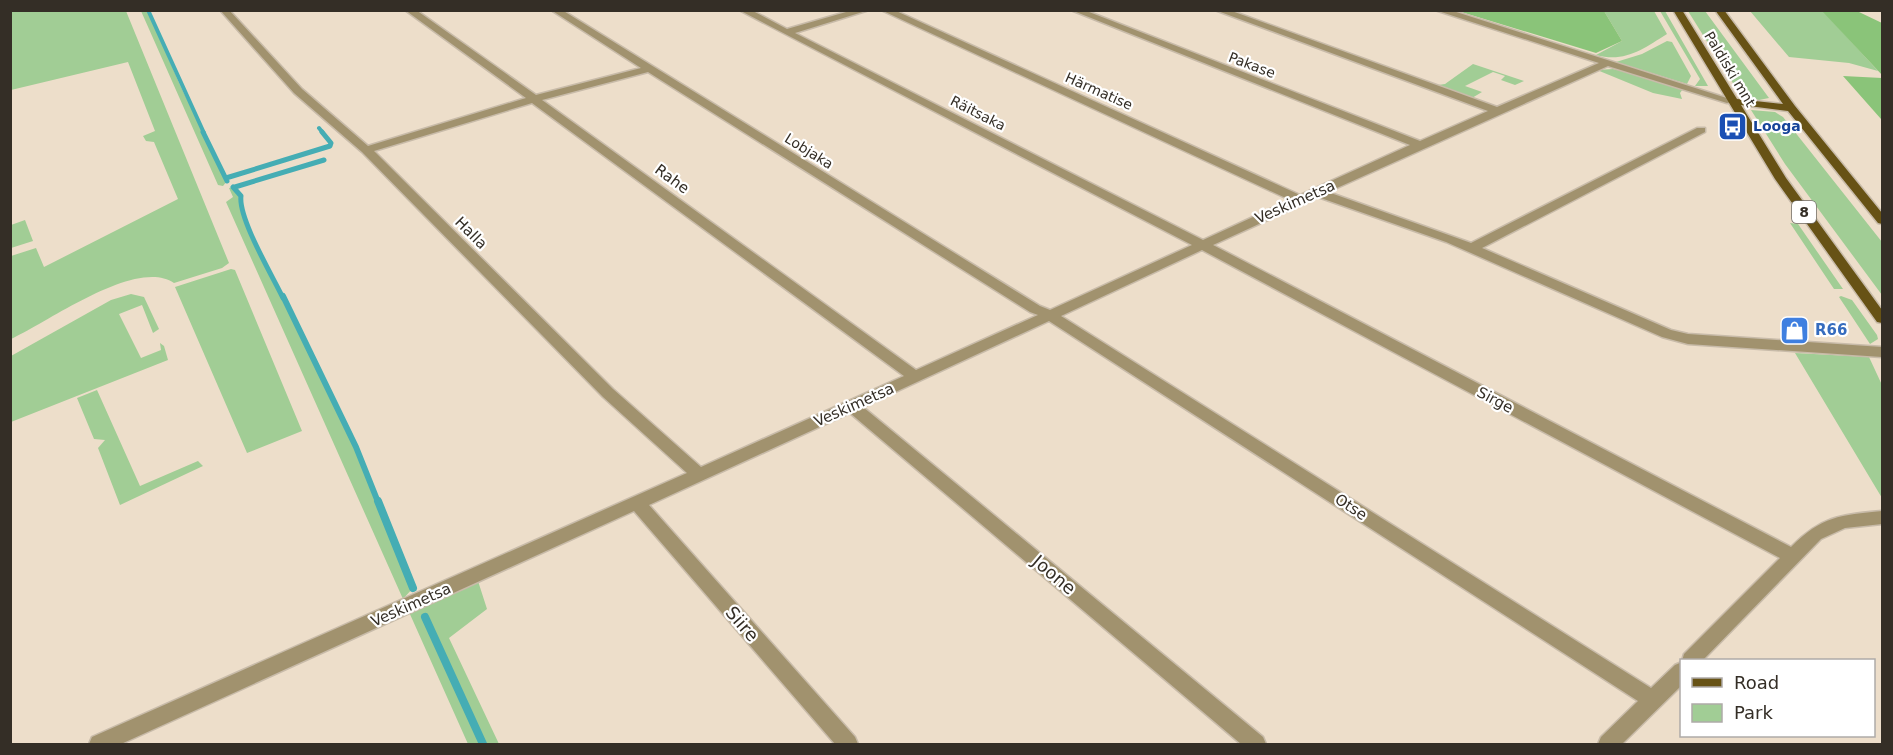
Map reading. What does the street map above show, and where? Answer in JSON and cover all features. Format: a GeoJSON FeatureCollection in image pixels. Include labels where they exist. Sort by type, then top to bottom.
{"type":"FeatureCollection","features":[{"type":"Feature","properties":{"kind":"main road","name":"Paldiski mnt"},"geometry":{"type":"LineString","coordinates":[[1677,10],[1781,179],[1882,320]]}},
{"type":"Feature","properties":{"kind":"main road","name":"Paldiski mnt"},"geometry":{"type":"LineString","coordinates":[[1719,10],[1791,108],[1882,220]]}},
{"type":"Feature","properties":{"kind":"main road"},"geometry":{"type":"LineString","coordinates":[[1731,101],[1791,108]]}},
{"type":"Feature","properties":{"kind":"street","name":"Halla"},"geometry":{"type":"LineString","coordinates":[[224,10],[298,91],[366,150],[600,385],[699,474]]}},
{"type":"Feature","properties":{"kind":"street","name":"Rahe"},"geometry":{"type":"LineString","coordinates":[[409,10],[915,377]]}},
{"type":"Feature","properties":{"kind":"street","name":"Lobjaka"},"geometry":{"type":"LineString","coordinates":[[555,10],[1035,309],[1048,314]]}},
{"type":"Feature","properties":{"kind":"street","name":"Räitsaka"},"geometry":{"type":"LineString","coordinates":[[743,10],[1199,245]]}},
{"type":"Feature","properties":{"kind":"street"},"geometry":{"type":"LineString","coordinates":[[786,32],[865,10]]}},
{"type":"Feature","properties":{"kind":"street","name":"Härmatise"},"geometry":{"type":"LineString","coordinates":[[885,10],[1300,200]]}},
{"type":"Feature","properties":{"kind":"street","name":"Pakase"},"geometry":{"type":"LineString","coordinates":[[1075,10],[1420,145]]}},
{"type":"Feature","properties":{"kind":"street"},"geometry":{"type":"LineString","coordinates":[[1218,10],[1497,111]]}},
{"type":"Feature","properties":{"kind":"street"},"geometry":{"type":"LineString","coordinates":[[1439,10],[1731,101]]}},
{"type":"Feature","properties":{"kind":"street","name":"Veskimetsa"},"geometry":{"type":"LineString","coordinates":[[99,744],[852,406],[1420,145],[1607,63]]}},
{"type":"Feature","properties":{"kind":"street"},"geometry":{"type":"LineString","coordinates":[[366,150],[534,99],[649,69]]}},
{"type":"Feature","properties":{"kind":"street"},"geometry":{"type":"LineString","coordinates":[[1474,247],[1701,130]]}},
{"type":"Feature","properties":{"kind":"street"},"geometry":{"type":"LineString","coordinates":[[1316,192],[1371,209],[1474,247],[1667,334],[1688,339],[1882,352]]}},
{"type":"Feature","properties":{"kind":"street","name":"Sirge"},"geometry":{"type":"LineString","coordinates":[[1199,245],[1792,556]]}},
{"type":"Feature","properties":{"kind":"street","name":"Otse"},"geometry":{"type":"LineString","coordinates":[[1048,314],[1653,700]]}},
{"type":"Feature","properties":{"kind":"street","name":"Joone"},"geometry":{"type":"LineString","coordinates":[[852,406],[1256,744]]}},
{"type":"Feature","properties":{"kind":"street","name":"Siire"},"geometry":{"type":"LineString","coordinates":[[637,503],[848,744]]}},
{"type":"Feature","properties":{"kind":"street"},"geometry":{"type":"LineString","coordinates":[[1692,659],[1815,534],[1843,521],[1882,518]]}},
{"type":"Feature","properties":{"kind":"street"},"geometry":{"type":"LineString","coordinates":[[1608,744],[1680,673]]}},
{"type":"Feature","properties":{"kind":"green space"},"geometry":{"type":"Polygon","coordinates":[[[11,10],[126,11],[229,263],[222,268],[174,283],[158,277],[115,285],[68,307],[11,339],[11,256],[36,248],[44,267],[178,199],[154,142],[146,141],[143,136],[155,131],[128,62],[11,90],[11,10]]]}},
{"type":"Feature","properties":{"kind":"green space"},"geometry":{"type":"Polygon","coordinates":[[[141,11],[148,11],[180,85],[227,181],[223,186],[218,185],[141,11]]]}},
{"type":"Feature","properties":{"kind":"green space"},"geometry":{"type":"Polygon","coordinates":[[[1458,11],[1604,11],[1622,41],[1596,53],[1458,11]]]}},
{"type":"Feature","properties":{"kind":"green space"},"geometry":{"type":"Polygon","coordinates":[[[1604,11],[1654,11],[1667,34],[1625,56],[1596,55],[1622,41],[1604,11]]]}},
{"type":"Feature","properties":{"kind":"green space"},"geometry":{"type":"Polygon","coordinates":[[[1660,11],[1665,11],[1708,86],[1695,86],[1700,79],[1660,11]]]}},
{"type":"Feature","properties":{"kind":"green space"},"geometry":{"type":"Polygon","coordinates":[[[1688,11],[1705,11],[1769,98],[1759,100],[1741,96],[1688,11]]]}},
{"type":"Feature","properties":{"kind":"green space"},"geometry":{"type":"Polygon","coordinates":[[[1750,11],[1857,11],[1859,12],[1824,12],[1878,71],[1849,63],[1789,57],[1750,11]]]}},
{"type":"Feature","properties":{"kind":"green space"},"geometry":{"type":"Polygon","coordinates":[[[1823,12],[1859,12],[1882,23],[1882,75],[1823,12]]]}},
{"type":"Feature","properties":{"kind":"green space"},"geometry":{"type":"Polygon","coordinates":[[[1667,41],[1672,42],[1691,76],[1687,84],[1616,62],[1642,54],[1667,41]]]}},
{"type":"Feature","properties":{"kind":"green space"},"geometry":{"type":"Polygon","coordinates":[[[1473,64],[1524,81],[1515,85],[1501,80],[1505,76],[1493,72],[1465,86],[1482,92],[1472,98],[1438,85],[1445,84],[1473,64]]]}},
{"type":"Feature","properties":{"kind":"green space"},"geometry":{"type":"Polygon","coordinates":[[[1613,69],[1683,89],[1680,93],[1682,99],[1653,93],[1597,70],[1613,69]]]}},
{"type":"Feature","properties":{"kind":"green space"},"geometry":{"type":"Polygon","coordinates":[[[1843,76],[1882,78],[1882,119],[1881,119],[1843,76]]]}},
{"type":"Feature","properties":{"kind":"green space"},"geometry":{"type":"Polygon","coordinates":[[[1751,110],[1775,112],[1783,117],[1882,242],[1882,295],[1785,164],[1751,110]]]}},
{"type":"Feature","properties":{"kind":"green space"},"geometry":{"type":"Polygon","coordinates":[[[235,187],[241,196],[240,204],[246,221],[356,447],[413,588],[403,599],[226,202],[233,197],[229,188],[235,187]]]}},
{"type":"Feature","properties":{"kind":"green space"},"geometry":{"type":"Polygon","coordinates":[[[25,220],[33,241],[11,248],[11,225],[25,220]]]}},
{"type":"Feature","properties":{"kind":"green space"},"geometry":{"type":"Polygon","coordinates":[[[1790,223],[1798,224],[1843,289],[1834,289],[1790,223]]]}},
{"type":"Feature","properties":{"kind":"green space"},"geometry":{"type":"Polygon","coordinates":[[[231,269],[235,270],[302,431],[247,453],[175,287],[231,269]]]}},
{"type":"Feature","properties":{"kind":"green space"},"geometry":{"type":"Polygon","coordinates":[[[131,294],[144,297],[159,329],[153,333],[142,305],[119,314],[141,358],[161,350],[160,343],[164,346],[168,360],[11,422],[11,356],[111,300],[131,294]]]}},
{"type":"Feature","properties":{"kind":"green space"},"geometry":{"type":"Polygon","coordinates":[[[1839,297],[1852,300],[1878,339],[1870,344],[1839,297]]]}},
{"type":"Feature","properties":{"kind":"green space"},"geometry":{"type":"Polygon","coordinates":[[[1795,353],[1869,357],[1882,385],[1882,498],[1795,353]]]}},
{"type":"Feature","properties":{"kind":"green space"},"geometry":{"type":"Polygon","coordinates":[[[97,390],[140,486],[198,461],[203,466],[120,505],[98,448],[105,440],[94,439],[77,398],[97,390]]]}},
{"type":"Feature","properties":{"kind":"green space"},"geometry":{"type":"Polygon","coordinates":[[[478,581],[487,609],[449,638],[499,744],[468,744],[409,612],[478,581]]]}},
{"type":"Feature","properties":{"kind":"waterway"},"geometry":{"type":"LineString","coordinates":[[148,10],[204,133]]}},
{"type":"Feature","properties":{"kind":"waterway"},"geometry":{"type":"LineString","coordinates":[[319,128],[323,133]]}},
{"type":"Feature","properties":{"kind":"waterway"},"geometry":{"type":"LineString","coordinates":[[203,132],[227,181]]}},
{"type":"Feature","properties":{"kind":"waterway"},"geometry":{"type":"LineString","coordinates":[[226,178],[330,146],[331,143],[322,132]]}},
{"type":"Feature","properties":{"kind":"waterway"},"geometry":{"type":"LineString","coordinates":[[235,187],[324,160]]}},
{"type":"Feature","properties":{"kind":"waterway"},"geometry":{"type":"LineString","coordinates":[[233,187],[241,196],[241,206],[250,232],[283,298]]}},
{"type":"Feature","properties":{"kind":"waterway"},"geometry":{"type":"LineString","coordinates":[[283,296],[356,447],[378,502]]}},
{"type":"Feature","properties":{"kind":"waterway"},"geometry":{"type":"LineString","coordinates":[[378,501],[413,588]]}},
{"type":"Feature","properties":{"kind":"waterway"},"geometry":{"type":"LineString","coordinates":[[425,617],[483,744]]}},
{"type":"Feature","properties":{"kind":"place","name":"Looga"},"geometry":{"type":"Point","coordinates":[1732,126]}},
{"type":"Feature","properties":{"kind":"place","name":"R66"},"geometry":{"type":"Point","coordinates":[1794,330]}}]}
